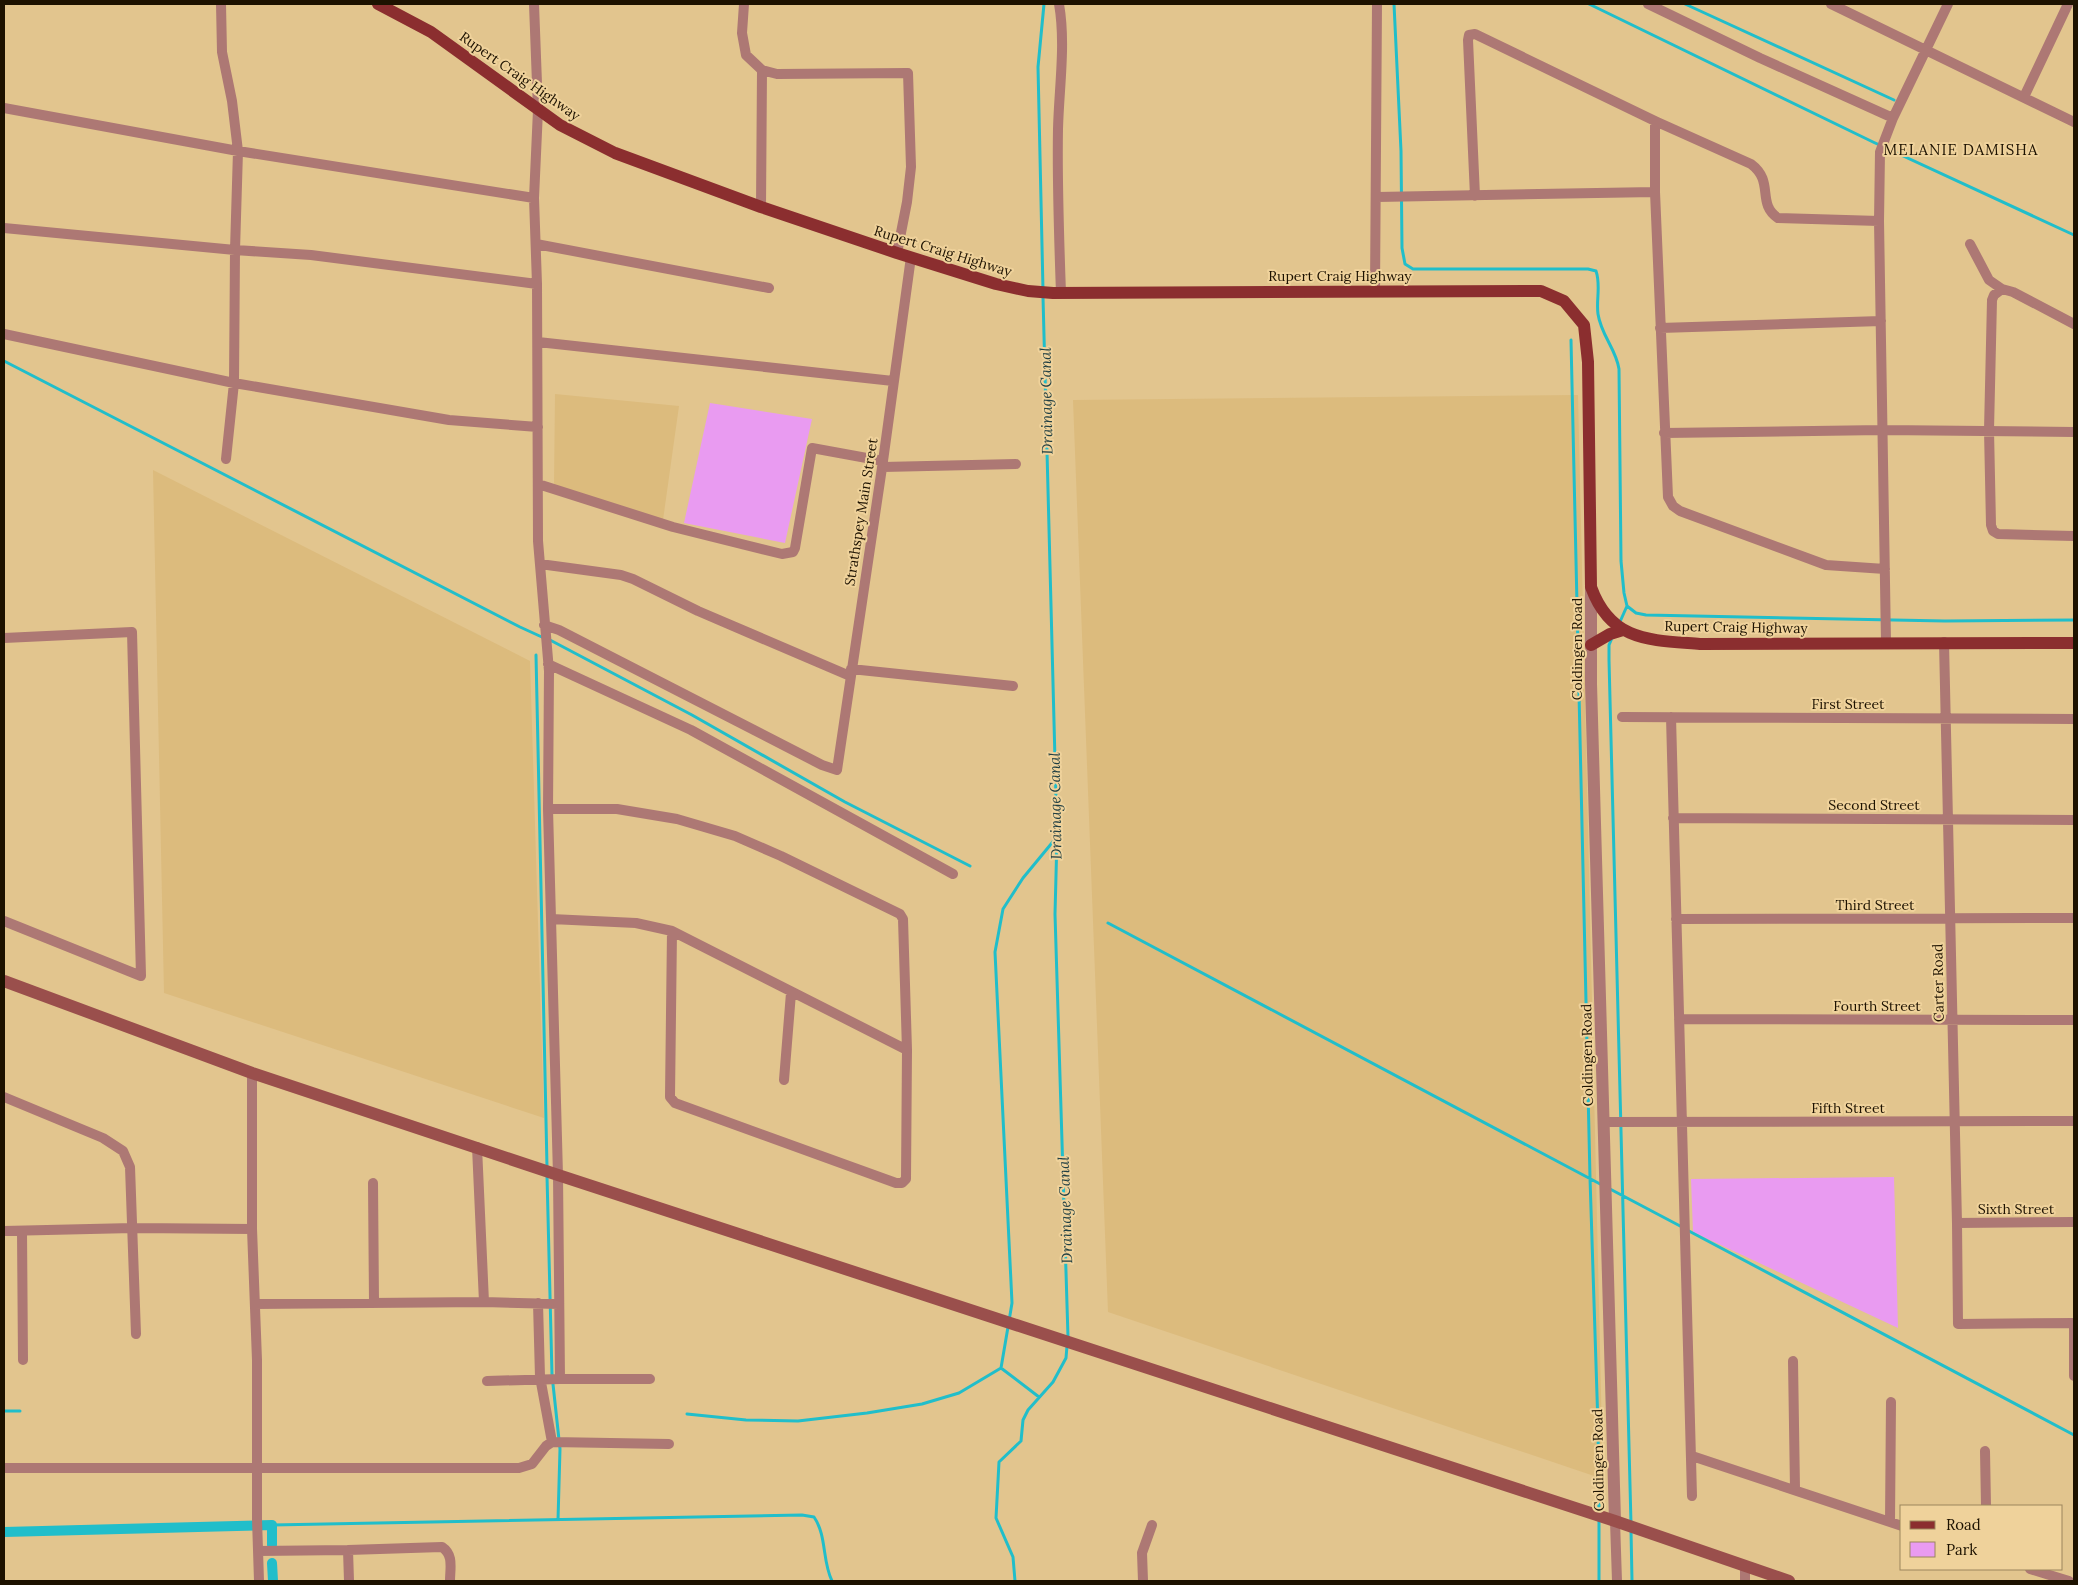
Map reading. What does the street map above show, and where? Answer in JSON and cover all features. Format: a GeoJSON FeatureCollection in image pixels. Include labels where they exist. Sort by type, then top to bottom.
{"type":"FeatureCollection","features":[{"type":"Feature","properties":{"kind":"main road","name":"Rupert Craig Highway"},"geometry":{"type":"LineString","coordinates":[[384,5],[430,32],[538,110],[572,132],[615,153],[762,207],[996,284],[1028,291],[1057,293],[1541,291],[1564,301],[1584,325],[1588,362],[1592,587],[1600,607],[1609,618],[1635,637],[1700,644],[1886,642],[2074,643]]}},
{"type":"Feature","properties":{"kind":"main road"},"geometry":{"type":"LineString","coordinates":[[1591,645],[1610,634],[1623,630]]}},
{"type":"Feature","properties":{"kind":"main road"},"geometry":{"type":"LineString","coordinates":[[4,981],[252,1073],[1614,1521],[1789,1581]]}},
{"type":"Feature","properties":{"kind":"street"},"geometry":{"type":"LineString","coordinates":[[221,4],[222,52],[232,101],[238,151],[234,383],[226,459]]}},
{"type":"Feature","properties":{"kind":"street"},"geometry":{"type":"LineString","coordinates":[[534,4],[538,110],[534,198],[538,342],[538,484],[540,564],[548,664],[548,809],[558,1175],[560,1379]]}},
{"type":"Feature","properties":{"kind":"street"},"geometry":{"type":"LineString","coordinates":[[744,4],[742,33],[746,54],[762,70],[777,74],[908,73],[911,167],[907,202],[897,253]]}},
{"type":"Feature","properties":{"kind":"street"},"geometry":{"type":"LineString","coordinates":[[1057,293],[1057,188],[1061,58],[1061,16],[1059,4]]}},
{"type":"Feature","properties":{"kind":"street"},"geometry":{"type":"LineString","coordinates":[[1376,291],[1377,4]]}},
{"type":"Feature","properties":{"kind":"street"},"geometry":{"type":"LineString","coordinates":[[1648,4],[1760,58],[1893,118]]}},
{"type":"Feature","properties":{"kind":"street"},"geometry":{"type":"LineString","coordinates":[[1830,4],[2074,122]]}},
{"type":"Feature","properties":{"kind":"street"},"geometry":{"type":"LineString","coordinates":[[1886,642],[1879,220],[1880,152],[1893,118],[1948,4]]}},
{"type":"Feature","properties":{"kind":"street"},"geometry":{"type":"LineString","coordinates":[[2024,98],[2068,4]]}},
{"type":"Feature","properties":{"kind":"street"},"geometry":{"type":"LineString","coordinates":[[1475,196],[1468,40],[1469,36],[1474,34],[1655,121],[1751,164],[1759,170],[1764,178],[1768,208],[1771,214],[1778,218],[1879,220]]}},
{"type":"Feature","properties":{"kind":"street"},"geometry":{"type":"LineString","coordinates":[[762,70],[762,207]]}},
{"type":"Feature","properties":{"kind":"street"},"geometry":{"type":"LineString","coordinates":[[4,108],[238,151],[534,198]]}},
{"type":"Feature","properties":{"kind":"street"},"geometry":{"type":"LineString","coordinates":[[1655,121],[1655,192],[1668,497],[1673,506],[1680,511],[1826,565],[1886,568]]}},
{"type":"Feature","properties":{"kind":"street"},"geometry":{"type":"LineString","coordinates":[[1377,197],[1655,192]]}},
{"type":"Feature","properties":{"kind":"street"},"geometry":{"type":"LineString","coordinates":[[4,228],[235,250],[311,255],[537,284]]}},
{"type":"Feature","properties":{"kind":"street"},"geometry":{"type":"LineString","coordinates":[[536,244],[769,288]]}},
{"type":"Feature","properties":{"kind":"street"},"geometry":{"type":"LineString","coordinates":[[1970,244],[1989,280],[2074,324]]}},
{"type":"Feature","properties":{"kind":"street","name":"Strathspey Main Street"},"geometry":{"type":"LineString","coordinates":[[544,625],[560,630],[822,765],[837,770],[883,464],[911,257]]}},
{"type":"Feature","properties":{"kind":"street"},"geometry":{"type":"LineString","coordinates":[[2002,288],[1994,295],[1992,300],[1991,525],[1993,531],[1998,534],[2074,536]]}},
{"type":"Feature","properties":{"kind":"street"},"geometry":{"type":"LineString","coordinates":[[1660,328],[1881,320]]}},
{"type":"Feature","properties":{"kind":"street"},"geometry":{"type":"LineString","coordinates":[[4,334],[234,383],[448,420],[538,427]]}},
{"type":"Feature","properties":{"kind":"street"},"geometry":{"type":"LineString","coordinates":[[538,342],[893,381]]}},
{"type":"Feature","properties":{"kind":"street"},"geometry":{"type":"LineString","coordinates":[[1664,433],[1882,430],[2074,432]]}},
{"type":"Feature","properties":{"kind":"street"},"geometry":{"type":"LineString","coordinates":[[538,484],[673,527],[782,554],[793,552],[795,548],[812,448],[883,464],[1016,464]]}},
{"type":"Feature","properties":{"kind":"street"},"geometry":{"type":"LineString","coordinates":[[540,564],[620,575],[633,579],[698,611],[851,673],[1012,686]]}},
{"type":"Feature","properties":{"kind":"street","name":"Coldingen Road"},"geometry":{"type":"LineString","coordinates":[[1592,587],[1591,645],[1613,1122],[1614,1521]]}},
{"type":"Feature","properties":{"kind":"street"},"geometry":{"type":"LineString","coordinates":[[4,638],[132,632],[141,976],[4,921]]}},
{"type":"Feature","properties":{"kind":"street","name":"Carter Road"},"geometry":{"type":"LineString","coordinates":[[1944,642],[1958,1324],[2074,1323]]}},
{"type":"Feature","properties":{"kind":"street"},"geometry":{"type":"LineString","coordinates":[[548,664],[691,730],[953,874]]}},
{"type":"Feature","properties":{"kind":"street","name":"First Street"},"geometry":{"type":"LineString","coordinates":[[1622,717],[2074,719]]}},
{"type":"Feature","properties":{"kind":"street"},"geometry":{"type":"LineString","coordinates":[[1670,717],[1692,1496]]}},
{"type":"Feature","properties":{"kind":"street"},"geometry":{"type":"LineString","coordinates":[[548,809],[617,809],[677,819],[736,836],[900,914],[903,919],[907,1050],[906,1179],[902,1183],[896,1183],[675,1103],[670,1097],[672,931]]}},
{"type":"Feature","properties":{"kind":"street","name":"Second Street"},"geometry":{"type":"LineString","coordinates":[[1673,818],[2074,820]]}},
{"type":"Feature","properties":{"kind":"street"},"geometry":{"type":"LineString","coordinates":[[551,918],[636,923],[672,931],[907,1050]]}},
{"type":"Feature","properties":{"kind":"street","name":"Third Street"},"geometry":{"type":"LineString","coordinates":[[1676,919],[2074,918]]}},
{"type":"Feature","properties":{"kind":"street"},"geometry":{"type":"LineString","coordinates":[[784,1080],[791,992]]}},
{"type":"Feature","properties":{"kind":"street","name":"Fourth Street"},"geometry":{"type":"LineString","coordinates":[[1679,1019],[2074,1020]]}},
{"type":"Feature","properties":{"kind":"street"},"geometry":{"type":"LineString","coordinates":[[252,1073],[252,1229],[255,1304],[259,1581]]}},
{"type":"Feature","properties":{"kind":"street"},"geometry":{"type":"LineString","coordinates":[[4,1098],[103,1138],[123,1151],[130,1167],[136,1334]]}},
{"type":"Feature","properties":{"kind":"street","name":"Fifth Street"},"geometry":{"type":"LineString","coordinates":[[1613,1122],[2074,1122]]}},
{"type":"Feature","properties":{"kind":"street"},"geometry":{"type":"LineString","coordinates":[[477,1147],[484,1302]]}},
{"type":"Feature","properties":{"kind":"street"},"geometry":{"type":"LineString","coordinates":[[373,1183],[374,1302]]}},
{"type":"Feature","properties":{"kind":"street","name":"Sixth Street"},"geometry":{"type":"LineString","coordinates":[[1957,1223],[2074,1222]]}},
{"type":"Feature","properties":{"kind":"street"},"geometry":{"type":"LineString","coordinates":[[4,1231],[133,1228],[252,1229]]}},
{"type":"Feature","properties":{"kind":"street"},"geometry":{"type":"LineString","coordinates":[[22,1232],[24,1360]]}},
{"type":"Feature","properties":{"kind":"street"},"geometry":{"type":"LineString","coordinates":[[255,1304],[484,1302],[559,1304]]}},
{"type":"Feature","properties":{"kind":"street"},"geometry":{"type":"LineString","coordinates":[[538,1303],[541,1380],[552,1442]]}},
{"type":"Feature","properties":{"kind":"street"},"geometry":{"type":"LineString","coordinates":[[2074,1323],[2074,1376]]}},
{"type":"Feature","properties":{"kind":"street"},"geometry":{"type":"LineString","coordinates":[[1793,1361],[1795,1488]]}},
{"type":"Feature","properties":{"kind":"street"},"geometry":{"type":"LineString","coordinates":[[487,1381],[650,1379]]}},
{"type":"Feature","properties":{"kind":"street"},"geometry":{"type":"LineString","coordinates":[[1890,1521],[1891,1402]]}},
{"type":"Feature","properties":{"kind":"street"},"geometry":{"type":"LineString","coordinates":[[4,1468],[519,1468],[532,1464],[546,1446],[552,1442],[669,1444]]}},
{"type":"Feature","properties":{"kind":"street"},"geometry":{"type":"LineString","coordinates":[[1985,1451],[1986,1505]]}},
{"type":"Feature","properties":{"kind":"street"},"geometry":{"type":"LineString","coordinates":[[1692,1456],[1795,1488],[1900,1525]]}},
{"type":"Feature","properties":{"kind":"street"},"geometry":{"type":"LineString","coordinates":[[1614,1521],[1616,1581]]}},
{"type":"Feature","properties":{"kind":"street"},"geometry":{"type":"LineString","coordinates":[[1143,1581],[1142,1553],[1152,1525]]}},
{"type":"Feature","properties":{"kind":"street"},"geometry":{"type":"LineString","coordinates":[[258,1551],[442,1547],[448,1551],[451,1557],[450,1581]]}},
{"type":"Feature","properties":{"kind":"street"},"geometry":{"type":"LineString","coordinates":[[348,1550],[349,1581]]}},
{"type":"Feature","properties":{"kind":"street"},"geometry":{"type":"LineString","coordinates":[[1745,1566],[1745,1581]]}},
{"type":"Feature","properties":{"kind":"street"},"geometry":{"type":"LineString","coordinates":[[2033,1570],[2069,1581]]}},
{"type":"Feature","properties":{"kind":"shaded area"},"geometry":{"type":"Polygon","coordinates":[[[555,394],[679,406],[663,520],[554,485],[555,394]]]}},
{"type":"Feature","properties":{"kind":"shaded area"},"geometry":{"type":"Polygon","coordinates":[[[1578,395],[1603,1479],[1108,1312],[1073,400],[1578,395]]]}},
{"type":"Feature","properties":{"kind":"shaded area"},"geometry":{"type":"Polygon","coordinates":[[[153,470],[530,661],[544,1118],[164,993],[153,470]]]}},
{"type":"Feature","properties":{"kind":"green space"},"geometry":{"type":"Polygon","coordinates":[[[710,403],[812,419],[785,543],[684,523],[710,403]]]}},
{"type":"Feature","properties":{"kind":"green space"},"geometry":{"type":"Polygon","coordinates":[[[1894,1177],[1898,1328],[1693,1232],[1691,1179],[1894,1177]]]}},
{"type":"Feature","properties":{"kind":"waterway","name":"Drainage Canal"},"geometry":{"type":"LineString","coordinates":[[1043,290],[1038,67],[1044,4]]}},
{"type":"Feature","properties":{"kind":"waterway"},"geometry":{"type":"LineString","coordinates":[[1394,4],[1401,151],[1402,248],[1405,264],[1413,269],[1588,269],[1596,271],[1598,314],[1619,369],[1621,561],[1627,606],[1636,613],[1646,615],[1945,621],[2074,620]]}},
{"type":"Feature","properties":{"kind":"waterway"},"geometry":{"type":"LineString","coordinates":[[1589,4],[1873,142],[2074,235]]}},
{"type":"Feature","properties":{"kind":"waterway"},"geometry":{"type":"LineString","coordinates":[[1685,4],[1894,100]]}},
{"type":"Feature","properties":{"kind":"waterway","name":"Drainage Canal"},"geometry":{"type":"LineString","coordinates":[[1043,297],[1057,837],[1055,914],[1068,1337]]}},
{"type":"Feature","properties":{"kind":"waterway"},"geometry":{"type":"LineString","coordinates":[[1571,340],[1599,1513]]}},
{"type":"Feature","properties":{"kind":"waterway"},"geometry":{"type":"LineString","coordinates":[[4,361],[544,638]]}},
{"type":"Feature","properties":{"kind":"waterway"},"geometry":{"type":"LineString","coordinates":[[1619,624],[1627,606]]}},
{"type":"Feature","properties":{"kind":"waterway"},"geometry":{"type":"LineString","coordinates":[[1612,638],[1609,645],[1609,660],[1631,1524]]}},
{"type":"Feature","properties":{"kind":"waterway"},"geometry":{"type":"LineString","coordinates":[[550,640],[692,715],[845,802],[970,866]]}},
{"type":"Feature","properties":{"kind":"waterway"},"geometry":{"type":"LineString","coordinates":[[536,655],[547,1167]]}},
{"type":"Feature","properties":{"kind":"waterway"},"geometry":{"type":"LineString","coordinates":[[1009,1321],[1012,1303],[995,952],[1003,909],[1023,878],[1056,838]]}},
{"type":"Feature","properties":{"kind":"waterway"},"geometry":{"type":"LineString","coordinates":[[1108,923],[1602,1185]]}},
{"type":"Feature","properties":{"kind":"waterway"},"geometry":{"type":"LineString","coordinates":[[547,1176],[552,1375],[560,1449],[558,1520]]}},
{"type":"Feature","properties":{"kind":"waterway"},"geometry":{"type":"LineString","coordinates":[[1610,1189],[1682,1227]]}},
{"type":"Feature","properties":{"kind":"waterway"},"geometry":{"type":"LineString","coordinates":[[1687,1230],[2074,1435]]}},
{"type":"Feature","properties":{"kind":"waterway"},"geometry":{"type":"LineString","coordinates":[[1001,1368],[1008,1327]]}},
{"type":"Feature","properties":{"kind":"waterway","name":"Drainage Canal"},"geometry":{"type":"LineString","coordinates":[[1015,1581],[1013,1557],[996,1518],[999,1462],[1021,1441],[1023,1420],[1028,1410],[1053,1382],[1066,1358],[1067,1346]]}},
{"type":"Feature","properties":{"kind":"waterway"},"geometry":{"type":"LineString","coordinates":[[687,1414],[746,1420],[798,1421],[867,1413],[922,1404],[959,1393],[1001,1368],[1039,1397]]}},
{"type":"Feature","properties":{"kind":"waterway"},"geometry":{"type":"LineString","coordinates":[[4,1411],[20,1411]]}},
{"type":"Feature","properties":{"kind":"waterway"},"geometry":{"type":"LineString","coordinates":[[272,1525],[802,1515],[814,1517],[818,1524],[832,1581]]}},
{"type":"Feature","properties":{"kind":"waterway"},"geometry":{"type":"LineString","coordinates":[[1599,1519],[1599,1581]]}},
{"type":"Feature","properties":{"kind":"waterway"},"geometry":{"type":"LineString","coordinates":[[4,1532],[272,1525],[272,1545]]}},
{"type":"Feature","properties":{"kind":"waterway"},"geometry":{"type":"LineString","coordinates":[[1631,1530],[1632,1581]]}},
{"type":"Feature","properties":{"kind":"waterway"},"geometry":{"type":"LineString","coordinates":[[272,1563],[273,1581]]}},
{"type":"Feature","properties":{"kind":"district","name":"MELANIE DAMISHA"},"geometry":{"type":"Point","coordinates":[1961,149]}}]}
